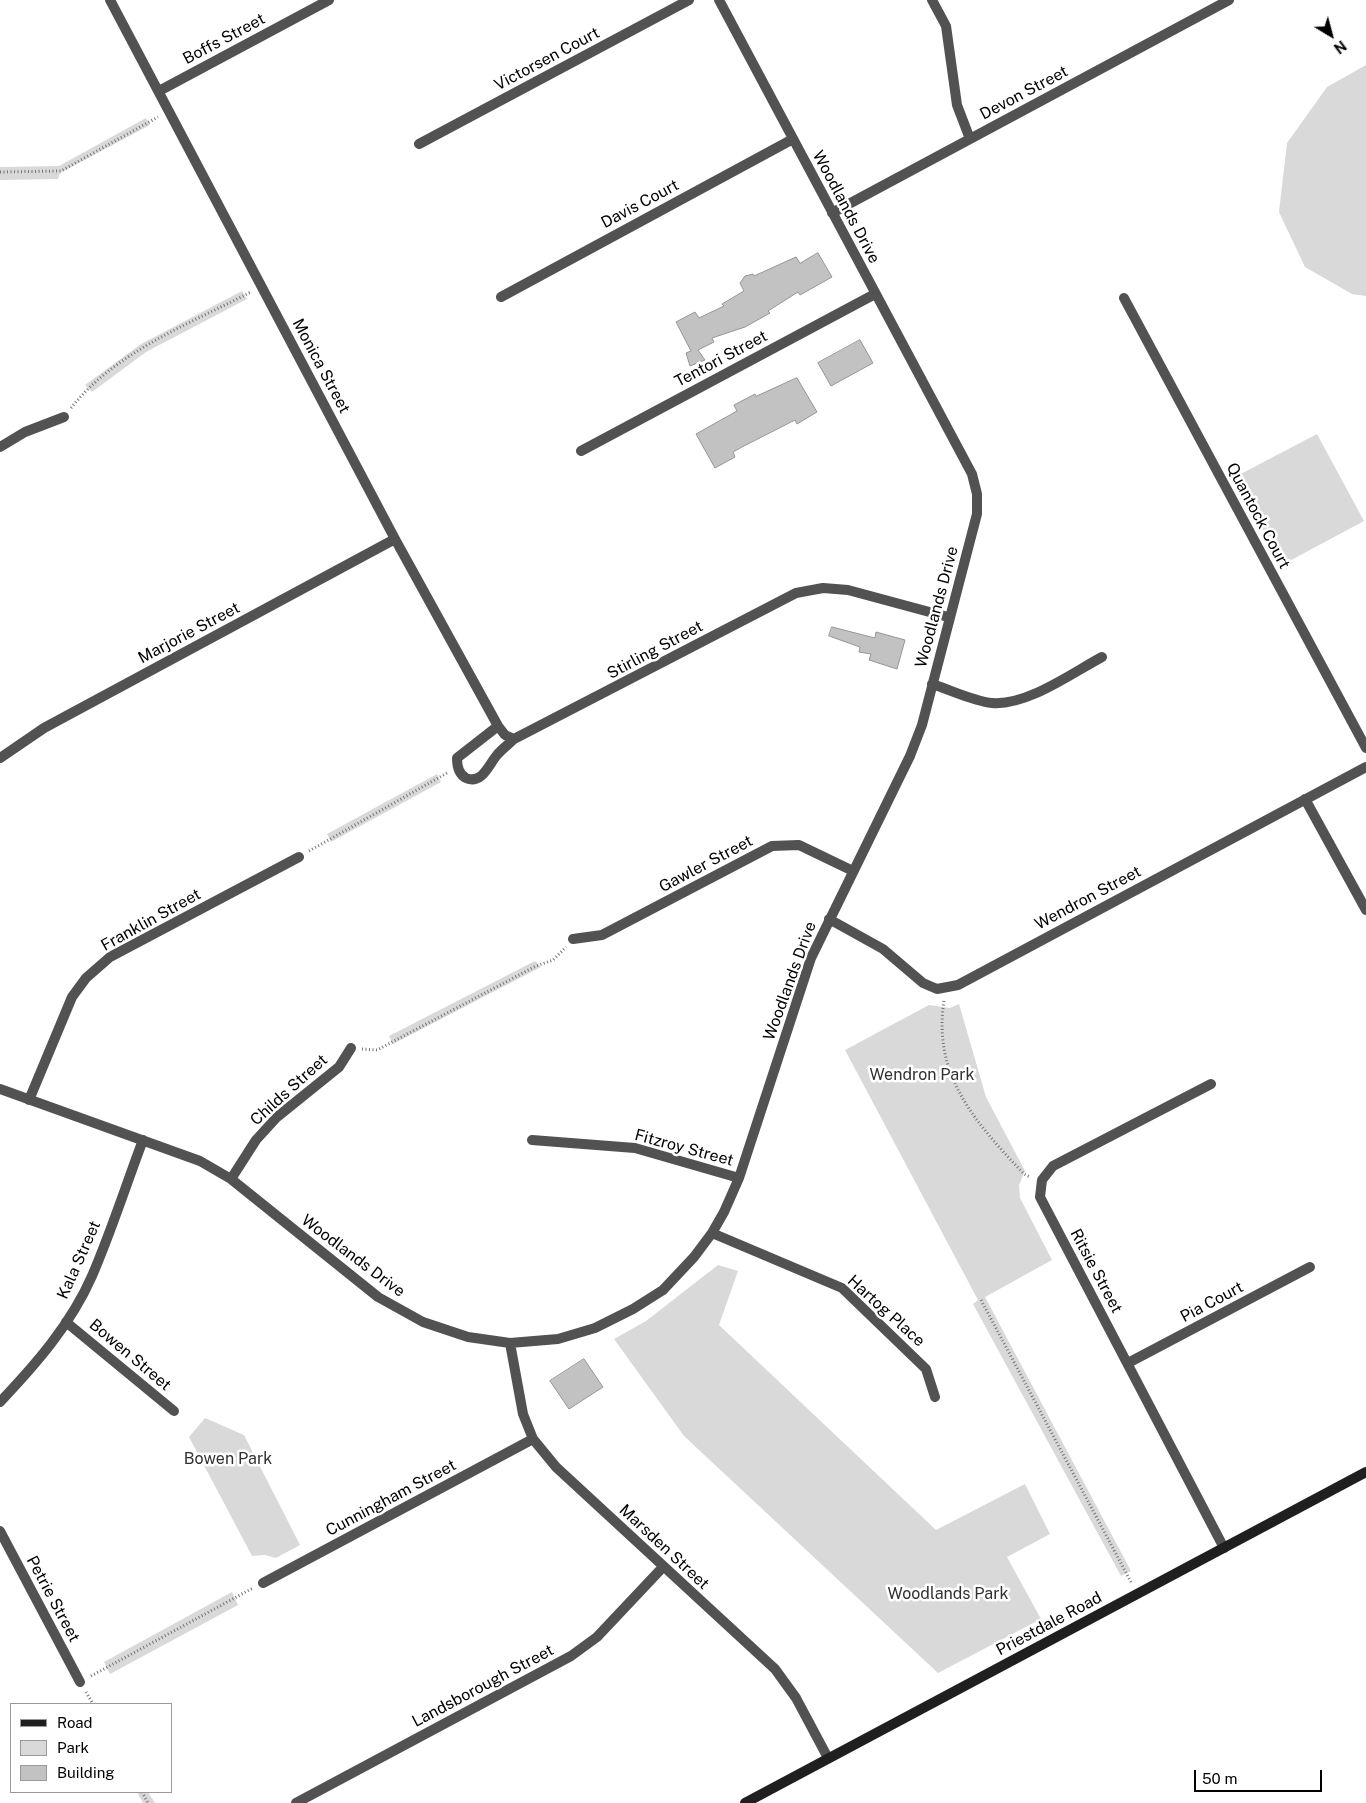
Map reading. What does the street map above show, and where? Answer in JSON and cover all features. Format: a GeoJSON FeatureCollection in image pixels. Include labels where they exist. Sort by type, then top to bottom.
{"type":"FeatureCollection","features":[{"type":"Feature","properties":{"kind":"street","name":"Monica Street"},"geometry":{"type":"LineString","coordinates":[[110,0],[396,539],[498,726],[505,736],[514,739]]}},
{"type":"Feature","properties":{"kind":"street","name":"Boffs Street"},"geometry":{"type":"LineString","coordinates":[[159,91],[327,0]]}},
{"type":"Feature","properties":{"kind":"street","name":"Victorsen Court"},"geometry":{"type":"LineString","coordinates":[[418,144],[689,0]]}},
{"type":"Feature","properties":{"kind":"street","name":"Woodlands Drive"},"geometry":{"type":"LineString","coordinates":[[0,1089],[200,1161],[231,1179],[378,1297],[423,1322],[468,1337],[510,1343],[558,1339],[595,1328],[633,1309],[662,1290],[694,1257],[712,1233],[739,1178],[811,958],[828,919],[910,756],[922,725],[948,617],[977,514],[977,494],[972,474],[719,0]]}},
{"type":"Feature","properties":{"kind":"street"},"geometry":{"type":"LineString","coordinates":[[932,0],[946,26],[957,105],[970,139]]}},
{"type":"Feature","properties":{"kind":"street","name":"Devon Street"},"geometry":{"type":"LineString","coordinates":[[832,213],[1230,0]]}},
{"type":"Feature","properties":{"kind":"street","name":"Davis Court"},"geometry":{"type":"LineString","coordinates":[[501,297],[793,139]]}},
{"type":"Feature","properties":{"kind":"street","name":"Tentori Street"},"geometry":{"type":"LineString","coordinates":[[581,451],[875,294]]}},
{"type":"Feature","properties":{"kind":"street","name":"Quantock Court"},"geometry":{"type":"LineString","coordinates":[[1124,298],[1366,748]]}},
{"type":"Feature","properties":{"kind":"street"},"geometry":{"type":"LineString","coordinates":[[0,447],[25,432],[64,416]]}},
{"type":"Feature","properties":{"kind":"street","name":"Marjorie Street"},"geometry":{"type":"LineString","coordinates":[[0,758],[44,728],[396,539]]}},
{"type":"Feature","properties":{"kind":"street","name":"Stirling Street"},"geometry":{"type":"LineString","coordinates":[[457,767],[462,776],[469,779],[478,778],[487,770],[496,755],[514,739],[796,593],[823,588],[848,590],[948,617]]}},
{"type":"Feature","properties":{"kind":"street"},"geometry":{"type":"LineString","coordinates":[[932,684],[992,703],[1016,700],[1037,693],[1102,657]]}},
{"type":"Feature","properties":{"kind":"street"},"geometry":{"type":"LineString","coordinates":[[457,767],[457,758],[498,726]]}},
{"type":"Feature","properties":{"kind":"street","name":"Wendron Street"},"geometry":{"type":"LineString","coordinates":[[946,989],[958,985],[1366,767]]}},
{"type":"Feature","properties":{"kind":"street"},"geometry":{"type":"LineString","coordinates":[[1305,799],[1366,910]]}},
{"type":"Feature","properties":{"kind":"street","name":"Gawler Street"},"geometry":{"type":"LineString","coordinates":[[574,939],[602,935],[772,846],[799,845],[852,871]]}},
{"type":"Feature","properties":{"kind":"street","name":"Franklin Street"},"geometry":{"type":"LineString","coordinates":[[30,1100],[72,997],[86,978],[110,957],[299,856]]}},
{"type":"Feature","properties":{"kind":"street"},"geometry":{"type":"LineString","coordinates":[[828,919],[884,949],[923,983],[937,989],[946,989]]}},
{"type":"Feature","properties":{"kind":"street","name":"Childs Street"},"geometry":{"type":"LineString","coordinates":[[231,1179],[256,1140],[277,1117],[339,1067],[351,1048]]}},
{"type":"Feature","properties":{"kind":"street"},"geometry":{"type":"LineString","coordinates":[[1042,1183],[1053,1166],[1211,1084]]}},
{"type":"Feature","properties":{"kind":"street","name":"Kala Street"},"geometry":{"type":"LineString","coordinates":[[0,1402],[34,1367],[66,1322],[91,1277],[143,1140]]}},
{"type":"Feature","properties":{"kind":"street","name":"Fitzroy Street"},"geometry":{"type":"LineString","coordinates":[[532,1140],[635,1148],[739,1178]]}},
{"type":"Feature","properties":{"kind":"street","name":"Ritsie Street"},"geometry":{"type":"LineString","coordinates":[[1042,1183],[1040,1197],[1224,1548]]}},
{"type":"Feature","properties":{"kind":"street","name":"Hartog Place"},"geometry":{"type":"LineString","coordinates":[[712,1233],[842,1288],[926,1369],[935,1398]]}},
{"type":"Feature","properties":{"kind":"street","name":"Pia Court"},"geometry":{"type":"LineString","coordinates":[[1128,1363],[1310,1267]]}},
{"type":"Feature","properties":{"kind":"street","name":"Bowen Street"},"geometry":{"type":"LineString","coordinates":[[66,1322],[174,1412]]}},
{"type":"Feature","properties":{"kind":"street","name":"Marsden Street"},"geometry":{"type":"LineString","coordinates":[[510,1343],[523,1414],[533,1439],[556,1467],[775,1669],[796,1698],[828,1758]]}},
{"type":"Feature","properties":{"kind":"street","name":"Cunningham Street"},"geometry":{"type":"LineString","coordinates":[[263,1583],[533,1439]]}},
{"type":"Feature","properties":{"kind":"street","name":"Priestdale Road"},"geometry":{"type":"LineString","coordinates":[[745,1803],[1366,1472]]}},
{"type":"Feature","properties":{"kind":"street","name":"Petrie Street"},"geometry":{"type":"LineString","coordinates":[[0,1530],[80,1682]]}},
{"type":"Feature","properties":{"kind":"street","name":"Landsborough Street"},"geometry":{"type":"LineString","coordinates":[[296,1803],[571,1656],[598,1637],[663,1567]]}},
{"type":"Feature","properties":{"kind":"path"},"geometry":{"type":"LineString","coordinates":[[0,172],[61,171],[169,111]]}},
{"type":"Feature","properties":{"kind":"path"},"geometry":{"type":"LineString","coordinates":[[64,416],[85,391],[145,347],[263,286]]}},
{"type":"Feature","properties":{"kind":"path"},"geometry":{"type":"LineString","coordinates":[[299,856],[457,767]]}},
{"type":"Feature","properties":{"kind":"path"},"geometry":{"type":"LineString","coordinates":[[351,1048],[377,1050],[536,966],[553,960],[574,939]]}},
{"type":"Feature","properties":{"kind":"path"},"geometry":{"type":"LineString","coordinates":[[946,989],[942,1026],[944,1052],[960,1096],[973,1118],[989,1137],[1024,1174],[1042,1183]]}},
{"type":"Feature","properties":{"kind":"path"},"geometry":{"type":"LineString","coordinates":[[981,1300],[1138,1594]]}},
{"type":"Feature","properties":{"kind":"path"},"geometry":{"type":"LineString","coordinates":[[92,1703],[80,1682],[263,1583]]}},
{"type":"Feature","properties":{"kind":"green space"},"geometry":{"type":"Polygon","coordinates":[[[1366,65],[1366,296],[1352,294],[1305,267],[1279,212],[1287,143],[1327,87],[1366,65]]]}},
{"type":"Feature","properties":{"kind":"green space"},"geometry":{"type":"Polygon","coordinates":[[[146,118],[150,125],[60,173],[58,179],[0,180],[0,167],[59,166],[146,118]]]}},
{"type":"Feature","properties":{"kind":"green space"},"geometry":{"type":"Polygon","coordinates":[[[242,291],[247,299],[146,352],[92,392],[85,385],[141,344],[242,291]]]}},
{"type":"Feature","properties":{"kind":"green space"},"geometry":{"type":"Polygon","coordinates":[[[1317,434],[1364,521],[1282,565],[1235,477],[1317,434]]]}},
{"type":"Feature","properties":{"kind":"green space"},"geometry":{"type":"Polygon","coordinates":[[[437,774],[441,782],[331,842],[327,834],[437,774]]]}},
{"type":"Feature","properties":{"kind":"green space"},"geometry":{"type":"Polygon","coordinates":[[[535,961],[541,967],[393,1044],[389,1036],[535,961]]]}},
{"type":"Feature","properties":{"kind":"green space","name":"Wendron Park"},"geometry":{"type":"Polygon","coordinates":[[[959,1004],[986,1097],[1025,1171],[1019,1185],[1020,1198],[1052,1260],[985,1297],[1131,1571],[1121,1576],[973,1304],[978,1300],[845,1050],[929,1005],[950,1008],[959,1004]]]}},
{"type":"Feature","properties":{"kind":"green space","name":"Woodlands Park"},"geometry":{"type":"Polygon","coordinates":[[[718,1265],[738,1271],[719,1325],[936,1530],[1025,1484],[1050,1534],[1007,1557],[1041,1619],[938,1673],[684,1436],[614,1339],[646,1321],[718,1265]]]}},
{"type":"Feature","properties":{"kind":"green space","name":"Bowen Park"},"geometry":{"type":"Polygon","coordinates":[[[205,1418],[244,1435],[300,1545],[276,1558],[265,1555],[252,1556],[189,1437],[205,1418]]]}},
{"type":"Feature","properties":{"kind":"green space"},"geometry":{"type":"Polygon","coordinates":[[[232,1592],[238,1605],[110,1674],[104,1662],[232,1592]]]}},
{"type":"Feature","properties":{"kind":"green space"},"geometry":{"type":"Polygon","coordinates":[[[138,1793],[149,1793],[155,1803],[143,1803],[138,1793]]]}},
{"type":"Feature","properties":{"kind":"building"},"geometry":{"type":"Polygon","coordinates":[[[818,253],[832,277],[800,295],[798,292],[768,311],[770,313],[745,327],[712,338],[714,342],[698,350],[705,360],[690,366],[686,353],[691,351],[676,322],[695,312],[699,318],[724,306],[722,304],[744,291],[740,283],[745,276],[753,274],[754,276],[796,257],[800,263],[818,253]]]}},
{"type":"Feature","properties":{"kind":"building"},"geometry":{"type":"Polygon","coordinates":[[[860,340],[873,363],[831,386],[818,363],[860,340]]]}},
{"type":"Feature","properties":{"kind":"building"},"geometry":{"type":"Polygon","coordinates":[[[797,378],[817,412],[797,424],[795,420],[742,447],[733,452],[735,457],[715,468],[696,434],[737,411],[734,405],[755,394],[756,396],[797,378]]]}},
{"type":"Feature","properties":{"kind":"building"},"geometry":{"type":"Polygon","coordinates":[[[832,627],[875,638],[876,632],[905,640],[897,669],[869,660],[871,654],[859,652],[860,647],[829,636],[832,627]]]}},
{"type":"Feature","properties":{"kind":"building"},"geometry":{"type":"Polygon","coordinates":[[[584,1359],[603,1387],[569,1409],[550,1381],[584,1359]]]}}]}
